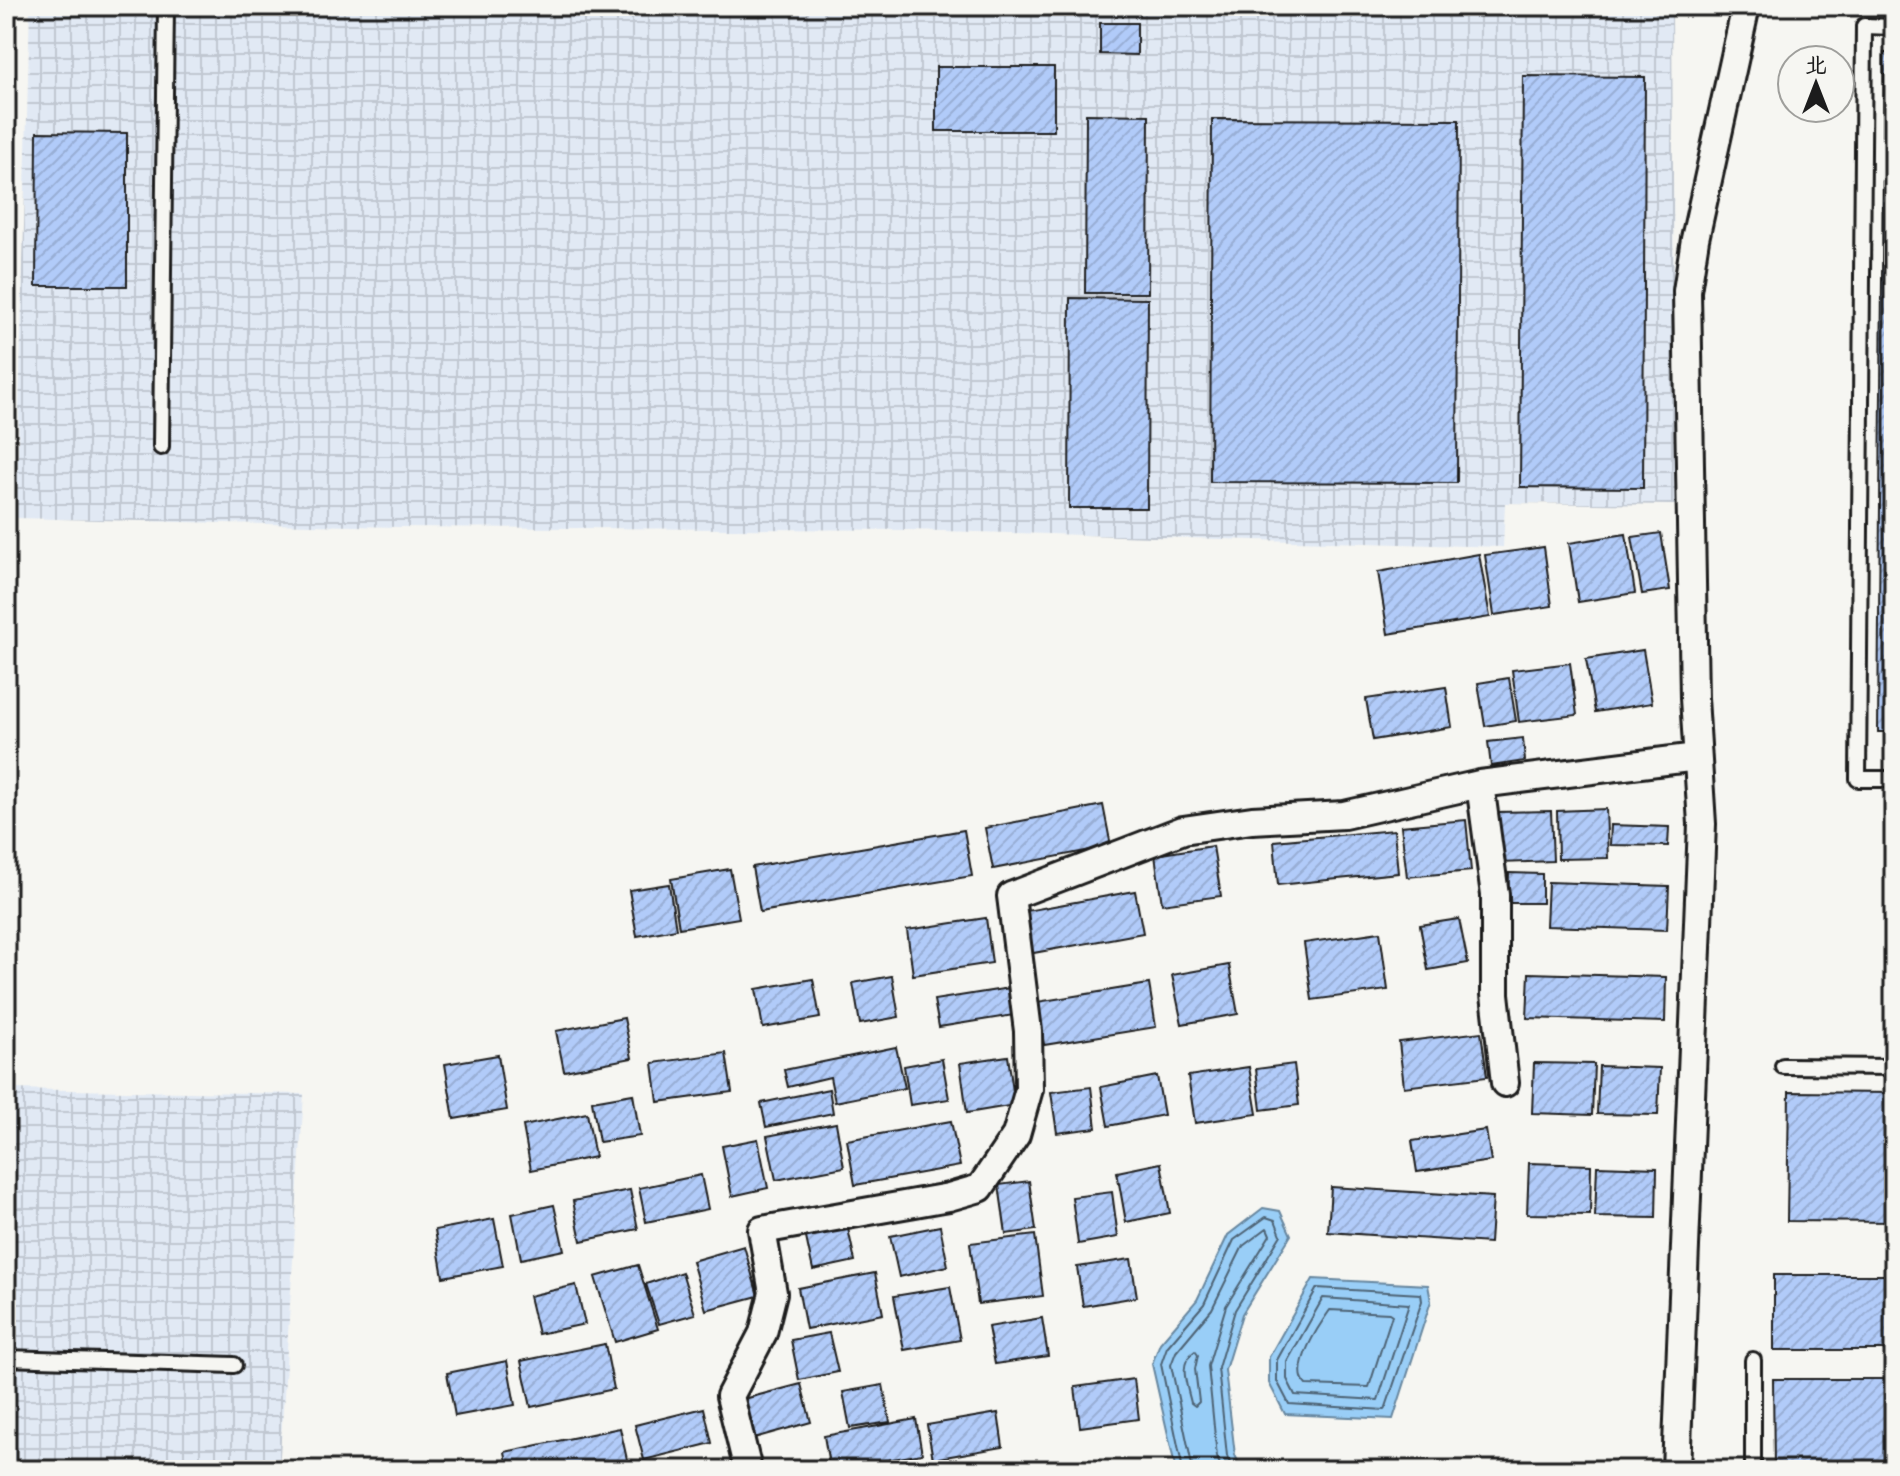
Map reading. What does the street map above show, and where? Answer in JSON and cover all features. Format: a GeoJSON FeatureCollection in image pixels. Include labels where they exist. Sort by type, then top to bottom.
{"type":"FeatureCollection","features":[{"type":"Feature","properties":{"kind":"street"},"geometry":{"type":"LineString","coordinates":[[1676,1470],[1702,824],[1694,698],[1687,291],[1695,239],[1746,6]]}},
{"type":"Feature","properties":{"kind":"street"},"geometry":{"type":"LineString","coordinates":[[748,1470],[730,1396],[763,1333],[773,1293],[762,1230],[949,1197],[980,1188],[1016,1135],[1029,1089],[1028,1031],[1011,896],[1183,830],[1252,820],[1344,815],[1480,784],[1697,757]]}},
{"type":"Feature","properties":{"kind":"street"},"geometry":{"type":"LineString","coordinates":[[1480,784],[1495,895],[1495,994],[1505,1083]]}},
{"type":"Feature","properties":{"kind":"lane"},"geometry":{"type":"LineString","coordinates":[[161,447],[166,6]]}},
{"type":"Feature","properties":{"kind":"lane"},"geometry":{"type":"LineString","coordinates":[[1894,27],[1864,26],[1858,763],[1858,779],[1894,779]]}},
{"type":"Feature","properties":{"kind":"lane"},"geometry":{"type":"LineString","coordinates":[[1783,1066],[1894,1067]]}},
{"type":"Feature","properties":{"kind":"lane"},"geometry":{"type":"LineString","coordinates":[[6,1358],[234,1365]]}},
{"type":"Feature","properties":{"kind":"lane"},"geometry":{"type":"LineString","coordinates":[[1753,1360],[1753,1470]]}},
{"type":"Feature","properties":{"kind":"shaded area"},"geometry":{"type":"Polygon","coordinates":[[[30,6],[1672,6],[1675,505],[1505,503],[1503,547],[908,530],[397,527],[16,518],[30,6]]]}},
{"type":"Feature","properties":{"kind":"shaded area"},"geometry":{"type":"Polygon","coordinates":[[[6,1089],[304,1094],[279,1470],[6,1470],[6,1089]]]}},
{"type":"Feature","properties":{"kind":"water"},"geometry":{"type":"Polygon","coordinates":[[[1263,1208],[1280,1211],[1291,1235],[1242,1314],[1225,1370],[1235,1455],[1242,1470],[1176,1470],[1152,1364],[1160,1343],[1197,1300],[1228,1235],[1263,1208]]]}},
{"type":"Feature","properties":{"kind":"water"},"geometry":{"type":"Polygon","coordinates":[[[1313,1279],[1428,1285],[1431,1301],[1393,1419],[1285,1414],[1269,1383],[1269,1357],[1313,1279]]]}},
{"type":"Feature","properties":{"kind":"building"},"geometry":{"type":"Polygon","coordinates":[[[1100,23],[1137,23],[1137,55],[1100,54],[1100,23]]]}},
{"type":"Feature","properties":{"kind":"building"},"geometry":{"type":"Polygon","coordinates":[[[1884,53],[1894,53],[1894,732],[1878,732],[1884,53]]]}},
{"type":"Feature","properties":{"kind":"building"},"geometry":{"type":"Polygon","coordinates":[[[936,67],[1054,67],[1054,131],[936,131],[936,67]]]}},
{"type":"Feature","properties":{"kind":"building"},"geometry":{"type":"Polygon","coordinates":[[[1523,76],[1645,77],[1643,488],[1520,487],[1523,76]]]}},
{"type":"Feature","properties":{"kind":"building"},"geometry":{"type":"Polygon","coordinates":[[[1086,114],[1149,115],[1148,293],[1085,293],[1086,114]]]}},
{"type":"Feature","properties":{"kind":"building"},"geometry":{"type":"Polygon","coordinates":[[[1212,119],[1459,120],[1457,483],[1210,482],[1212,119]]]}},
{"type":"Feature","properties":{"kind":"building"},"geometry":{"type":"Polygon","coordinates":[[[37,132],[127,133],[127,286],[36,286],[37,132]]]}},
{"type":"Feature","properties":{"kind":"building"},"geometry":{"type":"Polygon","coordinates":[[[1070,298],[1148,299],[1147,508],[1069,508],[1070,298]]]}},
{"type":"Feature","properties":{"kind":"building"},"geometry":{"type":"Polygon","coordinates":[[[1661,533],[1670,590],[1642,594],[1632,537],[1661,533]]]}},
{"type":"Feature","properties":{"kind":"building"},"geometry":{"type":"Polygon","coordinates":[[[1626,534],[1635,593],[1578,602],[1569,543],[1626,534]]]}},
{"type":"Feature","properties":{"kind":"building"},"geometry":{"type":"Polygon","coordinates":[[[1544,547],[1552,606],[1494,615],[1485,555],[1544,547]]]}},
{"type":"Feature","properties":{"kind":"building"},"geometry":{"type":"Polygon","coordinates":[[[1479,554],[1490,617],[1388,634],[1378,572],[1479,554]]]}},
{"type":"Feature","properties":{"kind":"building"},"geometry":{"type":"Polygon","coordinates":[[[1643,650],[1652,703],[1595,712],[1586,659],[1643,650]]]}},
{"type":"Feature","properties":{"kind":"building"},"geometry":{"type":"Polygon","coordinates":[[[1570,663],[1577,715],[1519,722],[1512,670],[1570,663]]]}},
{"type":"Feature","properties":{"kind":"building"},"geometry":{"type":"Polygon","coordinates":[[[1509,678],[1516,721],[1485,726],[1478,683],[1509,678]]]}},
{"type":"Feature","properties":{"kind":"building"},"geometry":{"type":"Polygon","coordinates":[[[1446,687],[1452,727],[1373,740],[1366,699],[1446,687]]]}},
{"type":"Feature","properties":{"kind":"building"},"geometry":{"type":"Polygon","coordinates":[[[1523,738],[1525,761],[1491,766],[1488,742],[1523,738]]]}},
{"type":"Feature","properties":{"kind":"building"},"geometry":{"type":"Polygon","coordinates":[[[1103,805],[1111,846],[993,869],[985,828],[1103,805]]]}},
{"type":"Feature","properties":{"kind":"building"},"geometry":{"type":"Polygon","coordinates":[[[1606,809],[1608,858],[1558,859],[1557,811],[1606,809]]]}},
{"type":"Feature","properties":{"kind":"building"},"geometry":{"type":"Polygon","coordinates":[[[1551,811],[1553,861],[1499,863],[1497,812],[1551,811]]]}},
{"type":"Feature","properties":{"kind":"building"},"geometry":{"type":"Polygon","coordinates":[[[1466,820],[1471,871],[1407,877],[1401,826],[1466,820]]]}},
{"type":"Feature","properties":{"kind":"building"},"geometry":{"type":"Polygon","coordinates":[[[1611,825],[1669,827],[1668,846],[1610,845],[1611,825]]]}},
{"type":"Feature","properties":{"kind":"building"},"geometry":{"type":"Polygon","coordinates":[[[964,830],[972,876],[760,912],[752,867],[964,830]]]}},
{"type":"Feature","properties":{"kind":"building"},"geometry":{"type":"Polygon","coordinates":[[[1394,830],[1398,873],[1278,885],[1274,841],[1394,830]]]}},
{"type":"Feature","properties":{"kind":"building"},"geometry":{"type":"Polygon","coordinates":[[[1213,846],[1221,896],[1162,904],[1155,855],[1213,846]]]}},
{"type":"Feature","properties":{"kind":"building"},"geometry":{"type":"Polygon","coordinates":[[[730,869],[739,918],[679,928],[671,879],[730,869]]]}},
{"type":"Feature","properties":{"kind":"building"},"geometry":{"type":"Polygon","coordinates":[[[1509,873],[1542,874],[1542,903],[1508,903],[1509,873]]]}},
{"type":"Feature","properties":{"kind":"building"},"geometry":{"type":"Polygon","coordinates":[[[1548,882],[1669,886],[1667,930],[1546,926],[1548,882]]]}},
{"type":"Feature","properties":{"kind":"building"},"geometry":{"type":"Polygon","coordinates":[[[669,884],[676,929],[637,936],[629,890],[669,884]]]}},
{"type":"Feature","properties":{"kind":"building"},"geometry":{"type":"Polygon","coordinates":[[[1135,891],[1143,933],[1028,954],[1021,912],[1135,891]]]}},
{"type":"Feature","properties":{"kind":"building"},"geometry":{"type":"Polygon","coordinates":[[[986,918],[992,963],[913,975],[907,930],[986,918]]]}},
{"type":"Feature","properties":{"kind":"building"},"geometry":{"type":"Polygon","coordinates":[[[1459,919],[1468,963],[1428,970],[1420,925],[1459,919]]]}},
{"type":"Feature","properties":{"kind":"building"},"geometry":{"type":"Polygon","coordinates":[[[1380,932],[1388,990],[1312,1000],[1304,943],[1380,932]]]}},
{"type":"Feature","properties":{"kind":"building"},"geometry":{"type":"Polygon","coordinates":[[[1229,965],[1238,1014],[1182,1024],[1172,975],[1229,965]]]}},
{"type":"Feature","properties":{"kind":"building"},"geometry":{"type":"Polygon","coordinates":[[[1529,973],[1666,977],[1665,1022],[1527,1018],[1529,973]]]}},
{"type":"Feature","properties":{"kind":"building"},"geometry":{"type":"Polygon","coordinates":[[[892,976],[899,1017],[860,1024],[853,983],[892,976]]]}},
{"type":"Feature","properties":{"kind":"building"},"geometry":{"type":"Polygon","coordinates":[[[813,979],[820,1018],[763,1028],[756,989],[813,979]]]}},
{"type":"Feature","properties":{"kind":"building"},"geometry":{"type":"Polygon","coordinates":[[[1149,984],[1156,1027],[1044,1045],[1037,1002],[1149,984]]]}},
{"type":"Feature","properties":{"kind":"building"},"geometry":{"type":"Polygon","coordinates":[[[1010,988],[1014,1015],[939,1027],[934,1000],[1010,988]]]}},
{"type":"Feature","properties":{"kind":"building"},"geometry":{"type":"Polygon","coordinates":[[[624,1018],[632,1058],[564,1071],[556,1031],[624,1018]]]}},
{"type":"Feature","properties":{"kind":"building"},"geometry":{"type":"Polygon","coordinates":[[[1481,1032],[1487,1077],[1404,1087],[1399,1042],[1481,1032]]]}},
{"type":"Feature","properties":{"kind":"building"},"geometry":{"type":"Polygon","coordinates":[[[896,1047],[905,1088],[835,1102],[830,1077],[788,1087],[784,1070],[896,1047]]]}},
{"type":"Feature","properties":{"kind":"building"},"geometry":{"type":"Polygon","coordinates":[[[726,1053],[732,1092],[658,1102],[653,1063],[726,1053]]]}},
{"type":"Feature","properties":{"kind":"building"},"geometry":{"type":"Polygon","coordinates":[[[498,1055],[507,1110],[454,1119],[445,1064],[498,1055]]]}},
{"type":"Feature","properties":{"kind":"building"},"geometry":{"type":"Polygon","coordinates":[[[1008,1056],[1015,1105],[967,1113],[960,1063],[1008,1056]]]}},
{"type":"Feature","properties":{"kind":"building"},"geometry":{"type":"Polygon","coordinates":[[[942,1059],[949,1099],[910,1105],[904,1066],[942,1059]]]}},
{"type":"Feature","properties":{"kind":"building"},"geometry":{"type":"Polygon","coordinates":[[[1534,1063],[1594,1064],[1592,1115],[1532,1113],[1534,1063]]]}},
{"type":"Feature","properties":{"kind":"building"},"geometry":{"type":"Polygon","coordinates":[[[1294,1064],[1299,1105],[1261,1110],[1256,1069],[1294,1064]]]}},
{"type":"Feature","properties":{"kind":"building"},"geometry":{"type":"Polygon","coordinates":[[[1599,1066],[1660,1068],[1658,1115],[1597,1114],[1599,1066]]]}},
{"type":"Feature","properties":{"kind":"building"},"geometry":{"type":"Polygon","coordinates":[[[1249,1067],[1257,1114],[1195,1123],[1188,1076],[1249,1067]]]}},
{"type":"Feature","properties":{"kind":"building"},"geometry":{"type":"Polygon","coordinates":[[[1157,1076],[1164,1115],[1108,1126],[1101,1087],[1157,1076]]]}},
{"type":"Feature","properties":{"kind":"building"},"geometry":{"type":"Polygon","coordinates":[[[1091,1087],[1096,1128],[1057,1133],[1051,1092],[1091,1087]]]}},
{"type":"Feature","properties":{"kind":"building"},"geometry":{"type":"Polygon","coordinates":[[[829,1089],[833,1113],[766,1127],[761,1103],[829,1089]]]}},
{"type":"Feature","properties":{"kind":"building"},"geometry":{"type":"Polygon","coordinates":[[[1789,1092],[1894,1093],[1894,1222],[1787,1221],[1789,1092]]]}},
{"type":"Feature","properties":{"kind":"building"},"geometry":{"type":"Polygon","coordinates":[[[633,1094],[640,1136],[599,1142],[592,1101],[633,1094]]]}},
{"type":"Feature","properties":{"kind":"building"},"geometry":{"type":"Polygon","coordinates":[[[587,1113],[595,1157],[531,1170],[523,1126],[587,1113]]]}},
{"type":"Feature","properties":{"kind":"building"},"geometry":{"type":"Polygon","coordinates":[[[951,1121],[960,1166],[855,1185],[847,1140],[951,1121]]]}},
{"type":"Feature","properties":{"kind":"building"},"geometry":{"type":"Polygon","coordinates":[[[836,1123],[844,1167],[776,1180],[767,1136],[836,1123]]]}},
{"type":"Feature","properties":{"kind":"building"},"geometry":{"type":"Polygon","coordinates":[[[1486,1130],[1491,1161],[1417,1172],[1412,1141],[1486,1130]]]}},
{"type":"Feature","properties":{"kind":"building"},"geometry":{"type":"Polygon","coordinates":[[[758,1139],[768,1188],[732,1196],[722,1146],[758,1139]]]}},
{"type":"Feature","properties":{"kind":"building"},"geometry":{"type":"Polygon","coordinates":[[[1161,1163],[1170,1213],[1126,1222],[1117,1172],[1161,1163]]]}},
{"type":"Feature","properties":{"kind":"building"},"geometry":{"type":"Polygon","coordinates":[[[1529,1163],[1591,1165],[1590,1215],[1527,1214],[1529,1163]]]}},
{"type":"Feature","properties":{"kind":"building"},"geometry":{"type":"Polygon","coordinates":[[[1597,1166],[1657,1168],[1656,1218],[1595,1217],[1597,1166]]]}},
{"type":"Feature","properties":{"kind":"building"},"geometry":{"type":"Polygon","coordinates":[[[701,1175],[708,1209],[646,1222],[639,1188],[701,1175]]]}},
{"type":"Feature","properties":{"kind":"building"},"geometry":{"type":"Polygon","coordinates":[[[1029,1181],[1036,1230],[1006,1234],[999,1185],[1029,1181]]]}},
{"type":"Feature","properties":{"kind":"building"},"geometry":{"type":"Polygon","coordinates":[[[1331,1187],[1493,1197],[1490,1243],[1328,1232],[1331,1187]]]}},
{"type":"Feature","properties":{"kind":"building"},"geometry":{"type":"Polygon","coordinates":[[[630,1190],[638,1229],[581,1241],[573,1201],[630,1190]]]}},
{"type":"Feature","properties":{"kind":"building"},"geometry":{"type":"Polygon","coordinates":[[[1112,1192],[1118,1237],[1078,1244],[1072,1197],[1112,1192]]]}},
{"type":"Feature","properties":{"kind":"building"},"geometry":{"type":"Polygon","coordinates":[[[554,1205],[564,1250],[521,1259],[512,1214],[554,1205]]]}},
{"type":"Feature","properties":{"kind":"building"},"geometry":{"type":"Polygon","coordinates":[[[494,1219],[503,1266],[443,1277],[435,1230],[494,1219]]]}},
{"type":"Feature","properties":{"kind":"building"},"geometry":{"type":"Polygon","coordinates":[[[847,1224],[855,1261],[813,1270],[805,1233],[847,1224]]]}},
{"type":"Feature","properties":{"kind":"building"},"geometry":{"type":"Polygon","coordinates":[[[940,1226],[948,1266],[899,1277],[890,1236],[940,1226]]]}},
{"type":"Feature","properties":{"kind":"building"},"geometry":{"type":"Polygon","coordinates":[[[1035,1235],[1043,1296],[978,1304],[970,1243],[1035,1235]]]}},
{"type":"Feature","properties":{"kind":"building"},"geometry":{"type":"Polygon","coordinates":[[[744,1246],[758,1296],[706,1310],[692,1261],[744,1246]]]}},
{"type":"Feature","properties":{"kind":"building"},"geometry":{"type":"Polygon","coordinates":[[[1131,1259],[1137,1297],[1083,1306],[1077,1267],[1131,1259]]]}},
{"type":"Feature","properties":{"kind":"building"},"geometry":{"type":"Polygon","coordinates":[[[638,1265],[658,1329],[615,1342],[595,1277],[638,1265]]]}},
{"type":"Feature","properties":{"kind":"building"},"geometry":{"type":"Polygon","coordinates":[[[682,1272],[695,1314],[659,1324],[646,1284],[682,1272]]]}},
{"type":"Feature","properties":{"kind":"building"},"geometry":{"type":"Polygon","coordinates":[[[875,1273],[883,1314],[806,1329],[798,1288],[875,1273]]]}},
{"type":"Feature","properties":{"kind":"building"},"geometry":{"type":"Polygon","coordinates":[[[1774,1275],[1894,1275],[1894,1350],[1774,1350],[1774,1275]]]}},
{"type":"Feature","properties":{"kind":"building"},"geometry":{"type":"Polygon","coordinates":[[[576,1285],[585,1324],[538,1334],[529,1296],[576,1285]]]}},
{"type":"Feature","properties":{"kind":"building"},"geometry":{"type":"Polygon","coordinates":[[[950,1287],[960,1340],[904,1350],[894,1296],[950,1287]]]}},
{"type":"Feature","properties":{"kind":"building"},"geometry":{"type":"Polygon","coordinates":[[[1042,1318],[1048,1356],[995,1364],[988,1327],[1042,1318]]]}},
{"type":"Feature","properties":{"kind":"building"},"geometry":{"type":"Polygon","coordinates":[[[829,1333],[838,1372],[799,1380],[791,1340],[829,1333]]]}},
{"type":"Feature","properties":{"kind":"building"},"geometry":{"type":"Polygon","coordinates":[[[605,1344],[614,1389],[531,1407],[521,1361],[605,1344]]]}},
{"type":"Feature","properties":{"kind":"building"},"geometry":{"type":"Polygon","coordinates":[[[507,1361],[515,1405],[455,1416],[447,1373],[507,1361]]]}},
{"type":"Feature","properties":{"kind":"building"},"geometry":{"type":"Polygon","coordinates":[[[1134,1379],[1139,1419],[1080,1427],[1075,1387],[1134,1379]]]}},
{"type":"Feature","properties":{"kind":"building"},"geometry":{"type":"Polygon","coordinates":[[[1773,1379],[1894,1379],[1894,1470],[1774,1470],[1773,1379]]]}},
{"type":"Feature","properties":{"kind":"building"},"geometry":{"type":"Polygon","coordinates":[[[801,1384],[811,1422],[754,1438],[744,1399],[801,1384]]]}},
{"type":"Feature","properties":{"kind":"building"},"geometry":{"type":"Polygon","coordinates":[[[883,1385],[890,1422],[850,1428],[843,1392],[883,1385]]]}},
{"type":"Feature","properties":{"kind":"building"},"geometry":{"type":"Polygon","coordinates":[[[704,1408],[712,1443],[644,1460],[635,1425],[704,1408]]]}},
{"type":"Feature","properties":{"kind":"building"},"geometry":{"type":"Polygon","coordinates":[[[998,1413],[1003,1447],[933,1459],[927,1425],[998,1413]]]}},
{"type":"Feature","properties":{"kind":"building"},"geometry":{"type":"Polygon","coordinates":[[[916,1419],[922,1454],[830,1470],[824,1436],[916,1419]]]}},
{"type":"Feature","properties":{"kind":"building"},"geometry":{"type":"Polygon","coordinates":[[[620,1428],[628,1464],[597,1470],[509,1470],[505,1452],[620,1428]]]}},
{"type":"Feature","properties":{"kind":"building"},"geometry":{"type":"Polygon","coordinates":[[[1333,1464],[1334,1470],[1311,1470],[1310,1466],[1333,1464]]]}}]}
